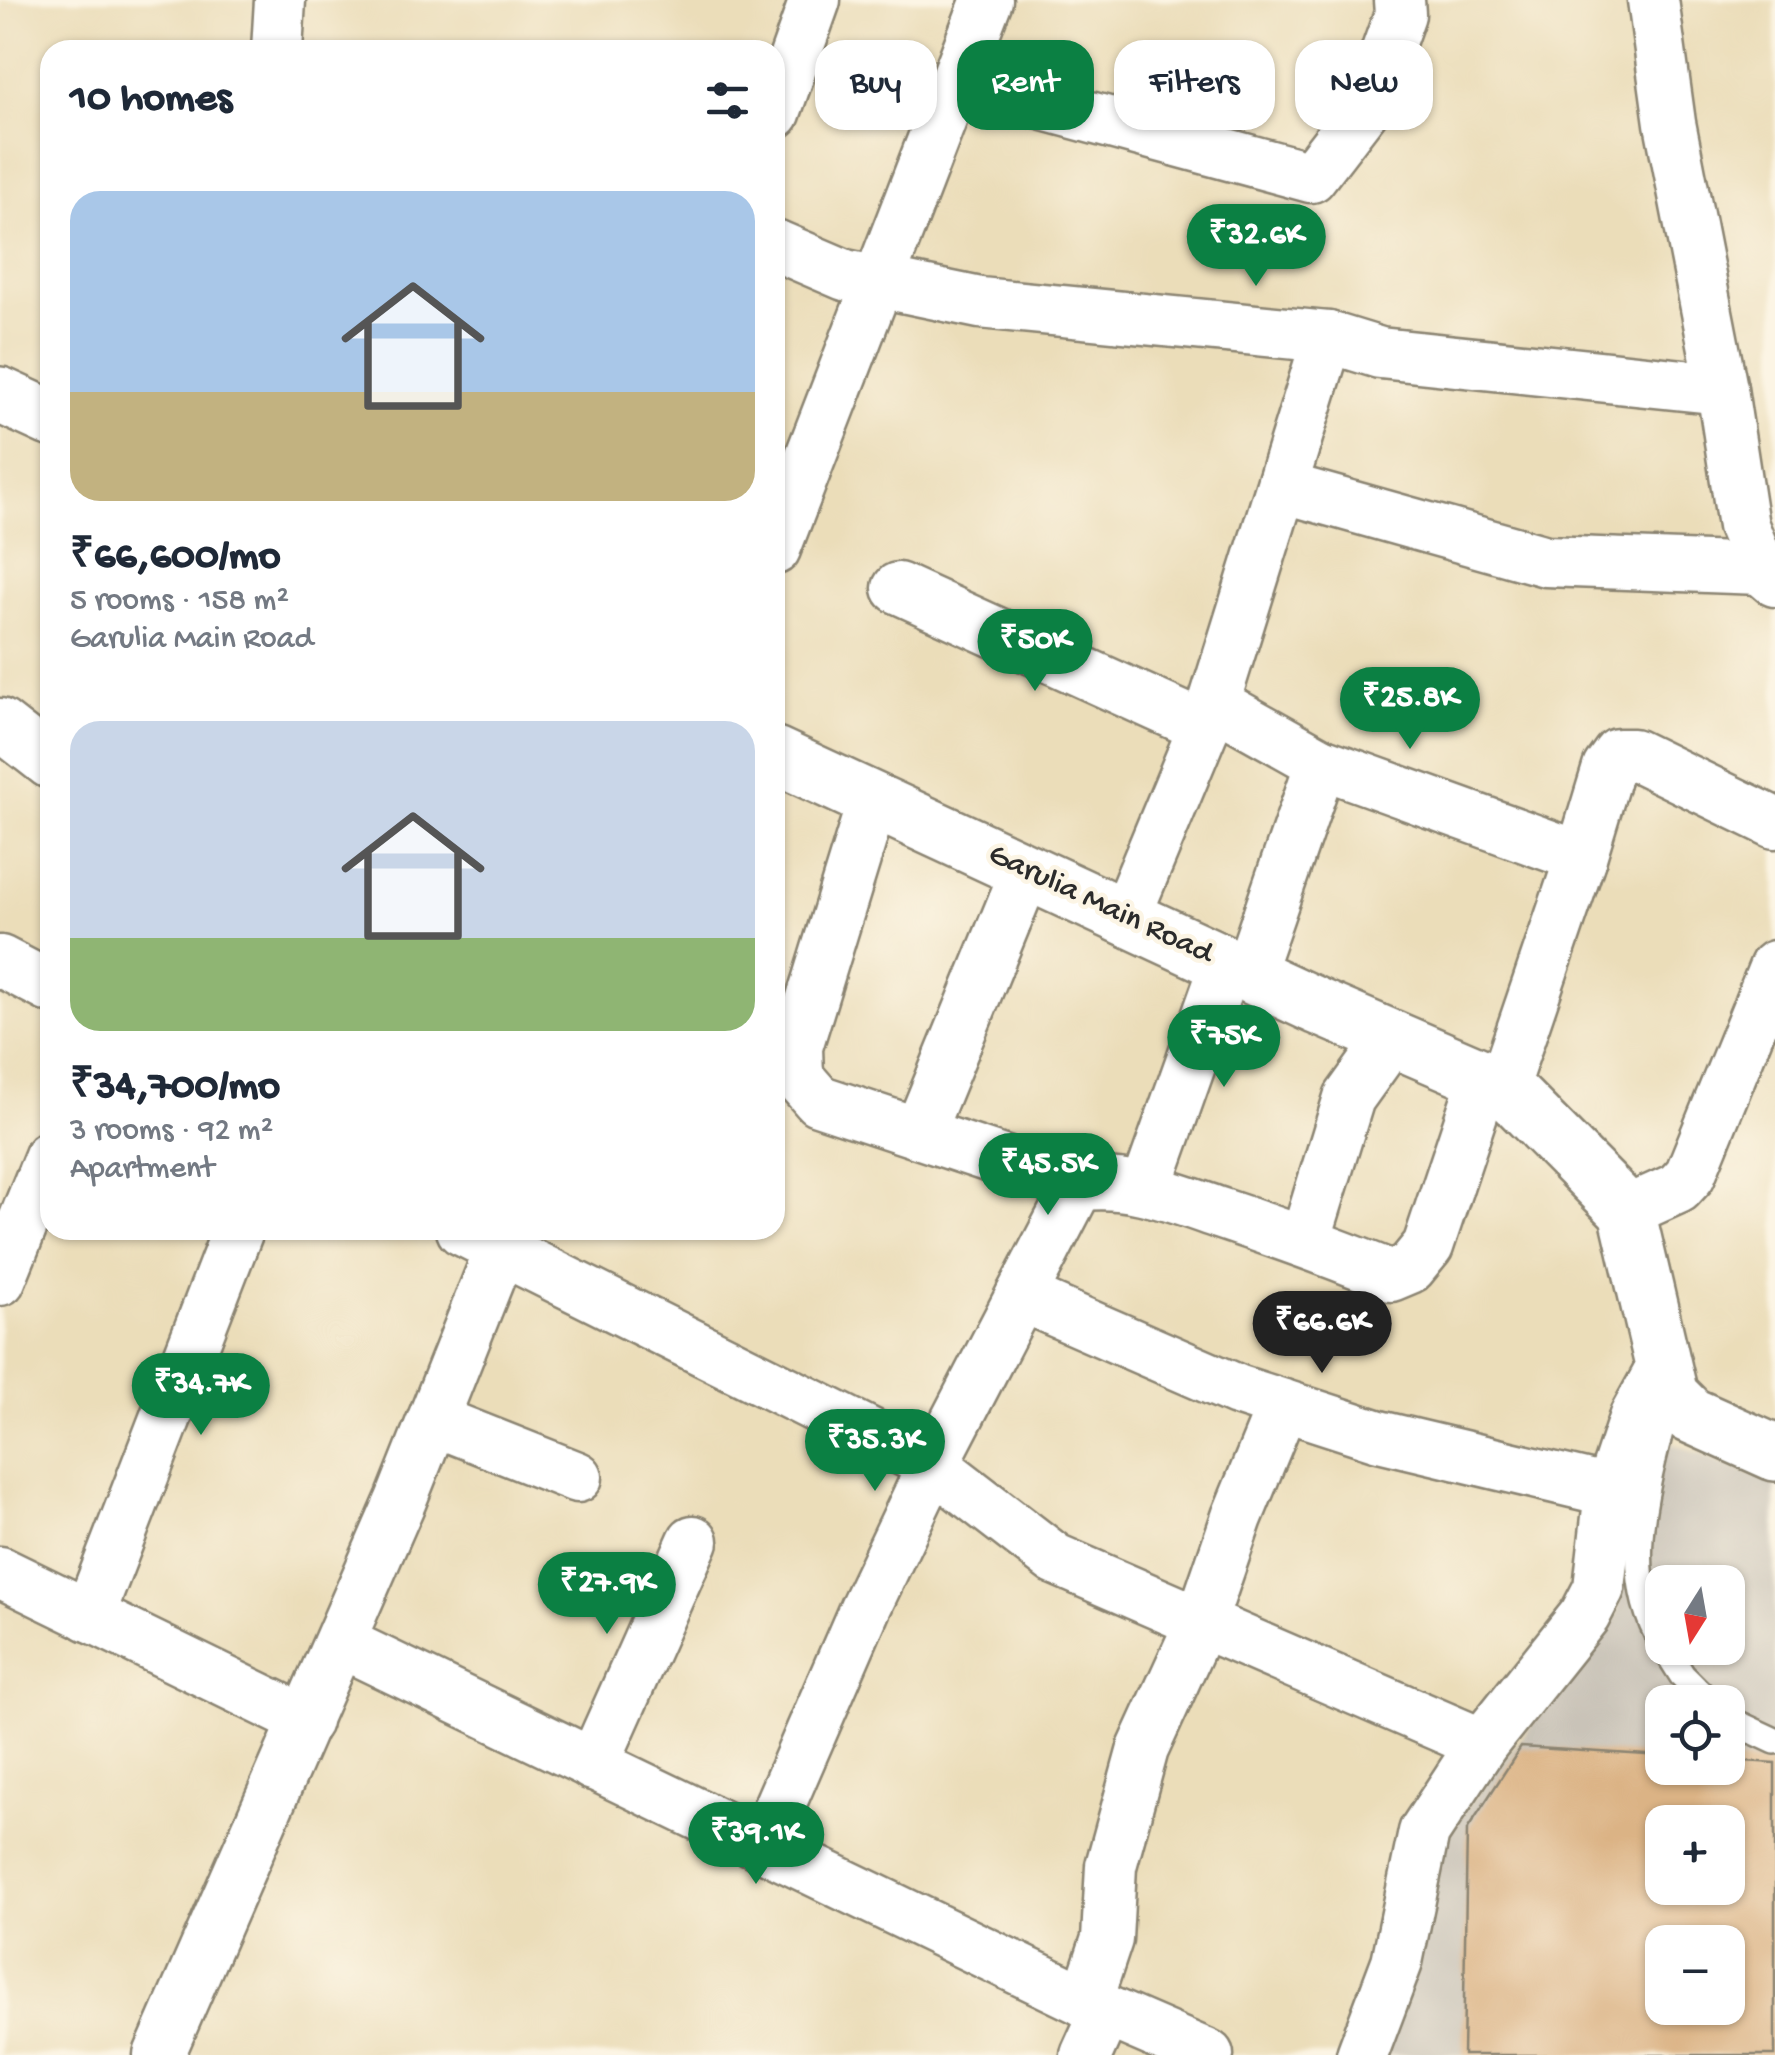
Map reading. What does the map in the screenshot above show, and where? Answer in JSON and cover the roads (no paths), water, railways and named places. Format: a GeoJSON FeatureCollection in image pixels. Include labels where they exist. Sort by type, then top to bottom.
{"type":"FeatureCollection","features":[{"type":"Feature","properties":{"kind":"street"},"geometry":{"type":"LineString","coordinates":[[278,40],[280,0]]}},
{"type":"Feature","properties":{"kind":"street"},"geometry":{"type":"LineString","coordinates":[[785,84],[815,0]]}},
{"type":"Feature","properties":{"kind":"street"},"geometry":{"type":"LineString","coordinates":[[785,523],[987,0]]}},
{"type":"Feature","properties":{"kind":"street"},"geometry":{"type":"LineString","coordinates":[[956,81],[1312,176],[1368,103],[1400,14],[1399,0]]}},
{"type":"Feature","properties":{"kind":"street"},"geometry":{"type":"LineString","coordinates":[[1282,487],[1546,561],[1768,575],[1744,526],[1722,389],[1670,123],[1653,0]]}},
{"type":"Feature","properties":{"kind":"street"},"geometry":{"type":"LineString","coordinates":[[785,248],[845,275],[980,302],[1328,337],[1380,352],[1722,389]]}},
{"type":"Feature","properties":{"kind":"street"},"geometry":{"type":"LineString","coordinates":[[1124,917],[1210,715],[1328,337]]}},
{"type":"Feature","properties":{"kind":"street"},"geometry":{"type":"LineString","coordinates":[[0,395],[40,413]]}},
{"type":"Feature","properties":{"kind":"street"},"geometry":{"type":"LineString","coordinates":[[898,588],[1321,762],[1581,857]]}},
{"type":"Feature","properties":{"kind":"street"},"geometry":{"type":"LineString","coordinates":[[0,724],[40,756]]}},
{"type":"Feature","properties":{"kind":"street"},"geometry":{"type":"LineString","coordinates":[[874,800],[797,1047],[798,1078],[818,1100],[1078,1186],[1104,1182],[1146,1189],[1305,1241],[1391,1276],[1410,1268],[1428,1246],[1581,857],[1608,768],[1618,754],[1633,754],[1775,823]]}},
{"type":"Feature","properties":{"kind":"street","name":"Garulia Main Road"},"geometry":{"type":"LineString","coordinates":[[785,759],[1237,969],[1494,1082],[1627,1212]]}},
{"type":"Feature","properties":{"kind":"street"},"geometry":{"type":"LineString","coordinates":[[1146,1189],[1321,762]]}},
{"type":"Feature","properties":{"kind":"street"},"geometry":{"type":"LineString","coordinates":[[919,1133],[1026,871]]}},
{"type":"Feature","properties":{"kind":"street"},"geometry":{"type":"LineString","coordinates":[[0,961],[40,982]]}},
{"type":"Feature","properties":{"kind":"street"},"geometry":{"type":"LineString","coordinates":[[1775,966],[1690,1174],[1678,1188],[1627,1212],[1665,1382],[1690,1415],[1775,1453]]}},
{"type":"Feature","properties":{"kind":"street"},"geometry":{"type":"LineString","coordinates":[[1305,1241],[1349,1098],[1392,1038]]}},
{"type":"Feature","properties":{"kind":"street"},"geometry":{"type":"LineString","coordinates":[[0,1280],[40,1181]]}},
{"type":"Feature","properties":{"kind":"street"},"geometry":{"type":"LineString","coordinates":[[762,1846],[864,1608],[1078,1186]]}},
{"type":"Feature","properties":{"kind":"street"},"geometry":{"type":"LineString","coordinates":[[89,1616],[234,1240]]}},
{"type":"Feature","properties":{"kind":"street"},"geometry":{"type":"LineString","coordinates":[[158,2055],[306,1722],[433,1420],[489,1240]]}},
{"type":"Feature","properties":{"kind":"street"},"geometry":{"type":"LineString","coordinates":[[496,1240],[934,1465],[1055,1559],[1482,1744]]}},
{"type":"Feature","properties":{"kind":"street"},"geometry":{"type":"LineString","coordinates":[[1021,1296],[1238,1390],[1283,1405],[1378,1436],[1610,1492]]}},
{"type":"Feature","properties":{"kind":"street"},"geometry":{"type":"LineString","coordinates":[[1362,2055],[1397,1962],[1424,1832],[1482,1744],[1575,1628],[1599,1588],[1610,1492],[1635,1416],[1665,1382]]}},
{"type":"Feature","properties":{"kind":"street"},"geometry":{"type":"LineString","coordinates":[[1092,2022],[1107,1938],[1111,1866],[1137,1766],[1201,1622],[1283,1405]]}},
{"type":"Feature","properties":{"kind":"street"},"geometry":{"type":"LineString","coordinates":[[433,1420],[577,1477]]}},
{"type":"Feature","properties":{"kind":"street"},"geometry":{"type":"LineString","coordinates":[[594,1764],[693,1542]]}},
{"type":"Feature","properties":{"kind":"street"},"geometry":{"type":"LineString","coordinates":[[0,1572],[306,1722]]}},
{"type":"Feature","properties":{"kind":"street"},"geometry":{"type":"LineString","coordinates":[[340,1642],[762,1846],[1092,2022],[1208,2055]]}},
{"type":"Feature","properties":{"kind":"lane"},"geometry":{"type":"LineString","coordinates":[[1645,1607],[1639,1583],[1640,1550],[1665,1382]]}},
{"type":"Feature","properties":{"kind":"lane"},"geometry":{"type":"LineString","coordinates":[[1676,1665],[1692,1685]]}},
{"type":"Feature","properties":{"kind":"lane"},"geometry":{"type":"LineString","coordinates":[[1745,1726],[1775,1741]]}}]}
